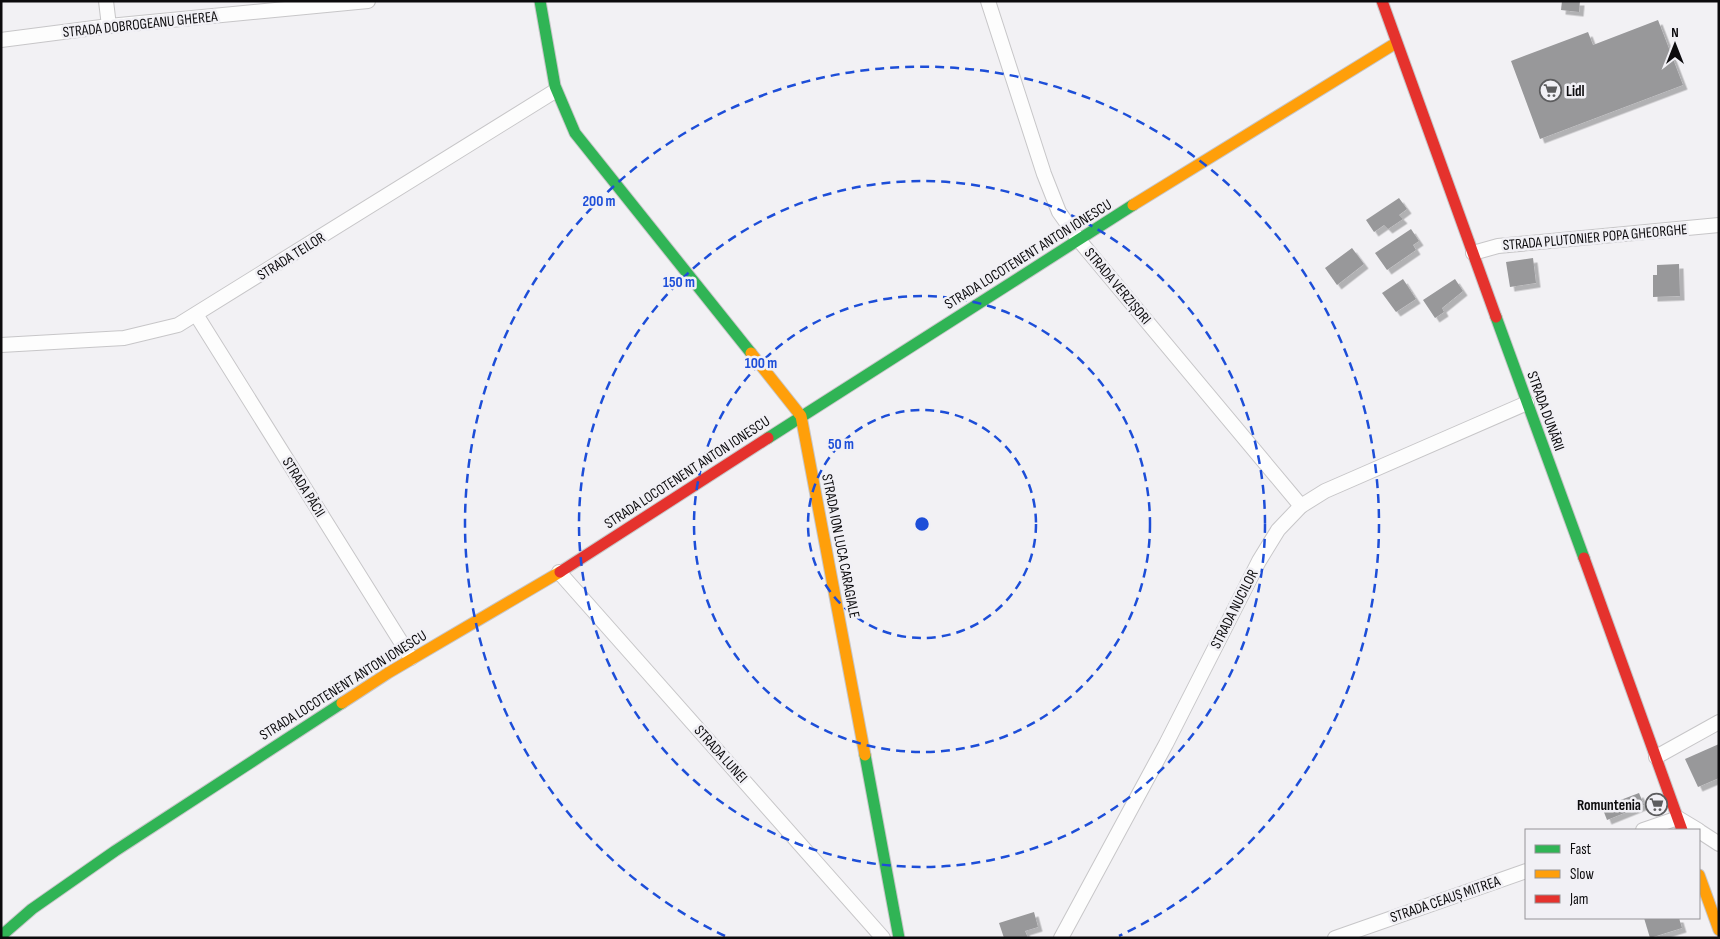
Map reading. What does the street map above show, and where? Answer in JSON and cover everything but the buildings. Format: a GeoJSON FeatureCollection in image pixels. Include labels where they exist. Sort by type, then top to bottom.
{"type":"FeatureCollection","features":[{"type":"Feature","properties":{"kind":"street"},"geometry":{"type":"LineString","coordinates":[[106,1],[109,26]]}},
{"type":"Feature","properties":{"kind":"street","name":"STRADA DOBROGEANU GHEREA"},"geometry":{"type":"LineString","coordinates":[[1,40],[109,26],[368,1]]}},
{"type":"Feature","properties":{"kind":"street","name":"STRADA ION LUCA CARAGIALE"},"geometry":{"type":"LineString","coordinates":[[540,1],[555,91],[564,114],[575,132],[801,416],[899,938]]}},
{"type":"Feature","properties":{"kind":"street","name":"STRADA VERZIȘORI"},"geometry":{"type":"LineString","coordinates":[[988,1],[1044,174],[1060,212],[1078,239],[1301,506]]}},
{"type":"Feature","properties":{"kind":"street","name":"STRADA DUNĂRII"},"geometry":{"type":"LineString","coordinates":[[1382,1],[1680,824]]}},
{"type":"Feature","properties":{"kind":"street","name":"STRADA LOCOTENENT ANTON IONESCU"},"geometry":{"type":"LineString","coordinates":[[1,936],[32,909],[114,851],[411,658],[559,572],[1078,239],[1396,43]]}},
{"type":"Feature","properties":{"kind":"street","name":"STRADA TEILOR"},"geometry":{"type":"LineString","coordinates":[[1,346],[124,338],[162,330],[197,316],[555,91]]}},
{"type":"Feature","properties":{"kind":"street","name":"STRADA PLUTONIER POPA GHEORGHE"},"geometry":{"type":"LineString","coordinates":[[1473,253],[1498,246],[1719,225]]}},
{"type":"Feature","properties":{"kind":"street","name":"STRADA PĂCII"},"geometry":{"type":"LineString","coordinates":[[197,316],[411,658]]}},
{"type":"Feature","properties":{"kind":"street","name":"STRADA NUCILOR"},"geometry":{"type":"LineString","coordinates":[[1060,938],[1166,744],[1259,561],[1278,530],[1301,506],[1325,491],[1527,403]]}},
{"type":"Feature","properties":{"kind":"street","name":"STRADA LUNEI"},"geometry":{"type":"LineString","coordinates":[[559,572],[883,938]]}},
{"type":"Feature","properties":{"kind":"street"},"geometry":{"type":"LineString","coordinates":[[1656,757],[1719,722]]}},
{"type":"Feature","properties":{"kind":"street"},"geometry":{"type":"LineString","coordinates":[[1649,829],[1680,824],[1693,829]]}},
{"type":"Feature","properties":{"kind":"street"},"geometry":{"type":"LineString","coordinates":[[1700,832],[1719,844]]}},
{"type":"Feature","properties":{"kind":"street","name":"STRADA CEAUȘ MITREA"},"geometry":{"type":"LineString","coordinates":[[1335,938],[1525,871]]}},
{"type":"Feature","properties":{"kind":"street"},"geometry":{"type":"LineString","coordinates":[[1700,878],[1719,930]]}},
{"type":"Feature","properties":{"kind":"traffic: fast"},"geometry":{"type":"LineString","coordinates":[[540,1],[555,86],[575,133],[751,353]]}},
{"type":"Feature","properties":{"kind":"traffic: fast"},"geometry":{"type":"LineString","coordinates":[[768,438],[1133,205]]}},
{"type":"Feature","properties":{"kind":"traffic: fast"},"geometry":{"type":"LineString","coordinates":[[1496,317],[1584,558]]}},
{"type":"Feature","properties":{"kind":"traffic: fast"},"geometry":{"type":"LineString","coordinates":[[1,936],[32,909],[115,851],[342,703]]}},
{"type":"Feature","properties":{"kind":"traffic: fast"},"geometry":{"type":"LineString","coordinates":[[865,755],[899,938]]}},
{"type":"Feature","properties":{"kind":"traffic: slow"},"geometry":{"type":"LineString","coordinates":[[1133,205],[1396,43]]}},
{"type":"Feature","properties":{"kind":"traffic: slow"},"geometry":{"type":"LineString","coordinates":[[751,353],[801,416],[865,755]]}},
{"type":"Feature","properties":{"kind":"traffic: slow"},"geometry":{"type":"LineString","coordinates":[[342,703],[388,673],[560,572]]}},
{"type":"Feature","properties":{"kind":"traffic: slow"},"geometry":{"type":"LineString","coordinates":[[1700,878],[1719,930]]}},
{"type":"Feature","properties":{"kind":"traffic: jam"},"geometry":{"type":"LineString","coordinates":[[1382,1],[1496,317]]}},
{"type":"Feature","properties":{"kind":"traffic: jam"},"geometry":{"type":"LineString","coordinates":[[560,572],[768,438]]}},
{"type":"Feature","properties":{"kind":"traffic: jam"},"geometry":{"type":"LineString","coordinates":[[1584,558],[1682,829]]}},
{"type":"Feature","properties":{"kind":"place","name":"Lidl"},"geometry":{"type":"Point","coordinates":[1550,91]}},
{"type":"Feature","properties":{"kind":"place","name":"Romuntenia"},"geometry":{"type":"Point","coordinates":[1657,805]}}]}
